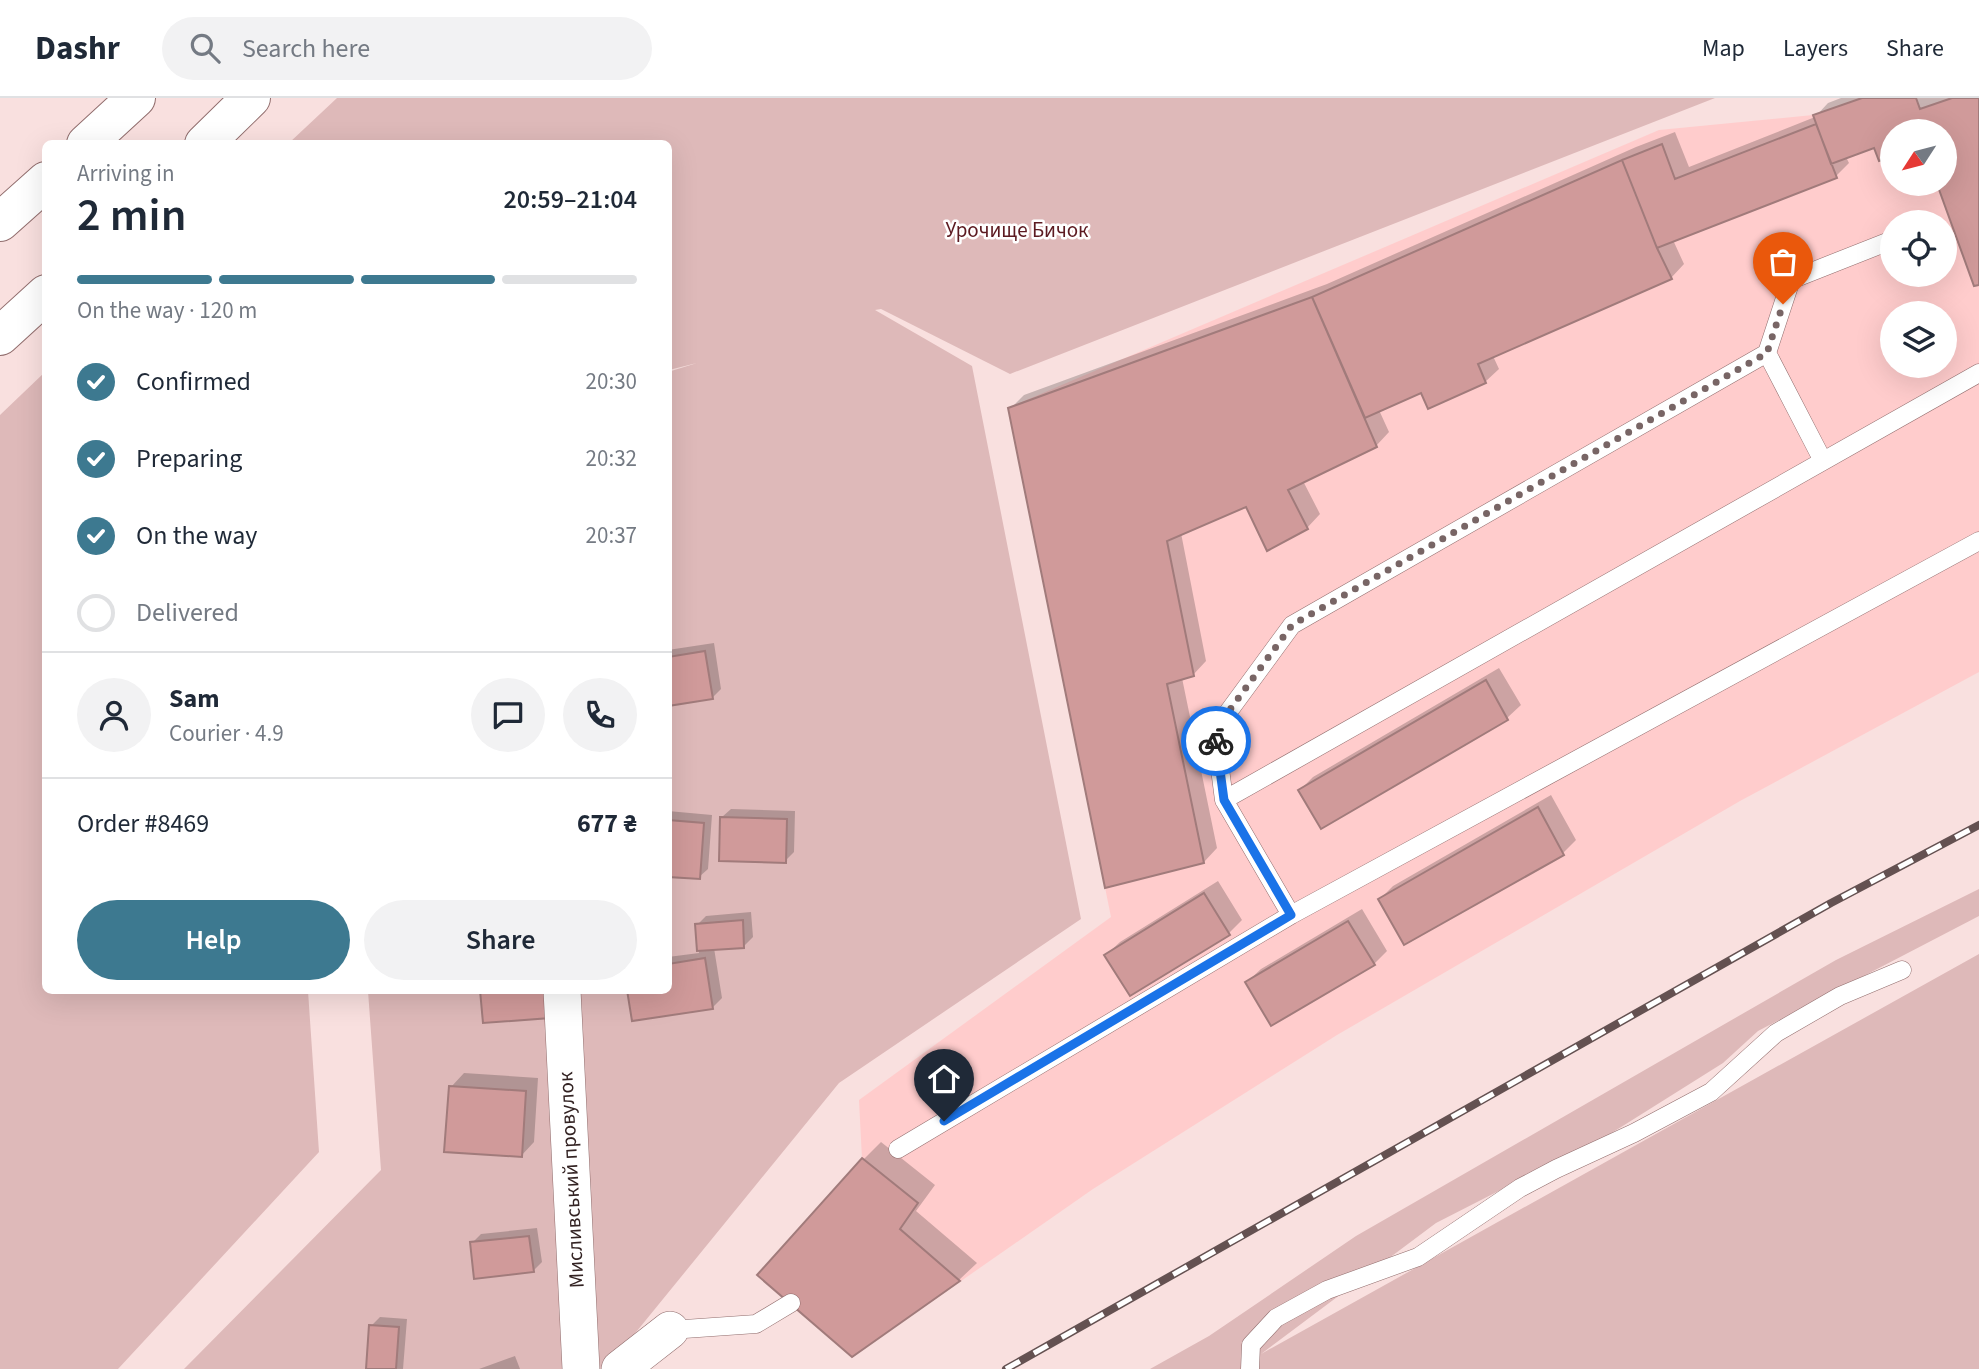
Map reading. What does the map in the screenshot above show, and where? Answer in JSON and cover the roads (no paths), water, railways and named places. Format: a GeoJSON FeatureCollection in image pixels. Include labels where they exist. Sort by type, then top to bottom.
{"type":"FeatureCollection","features":[{"type":"Feature","properties":{"kind":"highway"},"geometry":{"type":"LineString","coordinates":[[90,140],[136,98]]}},
{"type":"Feature","properties":{"kind":"highway"},"geometry":{"type":"LineString","coordinates":[[208,140],[251,98]]}},
{"type":"Feature","properties":{"kind":"highway"},"geometry":{"type":"LineString","coordinates":[[0,222],[42,185]]}},
{"type":"Feature","properties":{"kind":"highway"},"geometry":{"type":"LineString","coordinates":[[0,336],[42,298]]}},
{"type":"Feature","properties":{"kind":"street","name":"Мисливський провулок"},"geometry":{"type":"LineString","coordinates":[[562,994],[581,1369]]}},
{"type":"Feature","properties":{"kind":"street"},"geometry":{"type":"LineString","coordinates":[[620,1369],[670,1330]]}},
{"type":"Feature","properties":{"kind":"lane"},"geometry":{"type":"LineString","coordinates":[[1291,915],[1224,800],[1215,730],[1292,625],[1767,353],[1791,280],[1880,245]]}},
{"type":"Feature","properties":{"kind":"lane"},"geometry":{"type":"LineString","coordinates":[[1767,353],[1823,461]]}},
{"type":"Feature","properties":{"kind":"lane"},"geometry":{"type":"LineString","coordinates":[[1224,800],[1979,373]]}},
{"type":"Feature","properties":{"kind":"lane"},"geometry":{"type":"LineString","coordinates":[[898,1149],[1291,915],[1979,541]]}},
{"type":"Feature","properties":{"kind":"lane"},"geometry":{"type":"LineString","coordinates":[[1250,1369],[1251,1345],[1276,1318],[1327,1290],[1418,1257],[1520,1188],[1711,1092],[1776,1033],[1840,996],[1902,970]]}},
{"type":"Feature","properties":{"kind":"lane"},"geometry":{"type":"LineString","coordinates":[[670,1330],[756,1324],[791,1303]]}},
{"type":"Feature","properties":{"kind":"railway"},"geometry":{"type":"LineString","coordinates":[[1006,1369],[1831,903],[1979,825]]}},
{"type":"Feature","properties":{"kind":"park label","name":"Урочище Бичок"},"geometry":{"type":"Point","coordinates":[1017,230]}}]}
